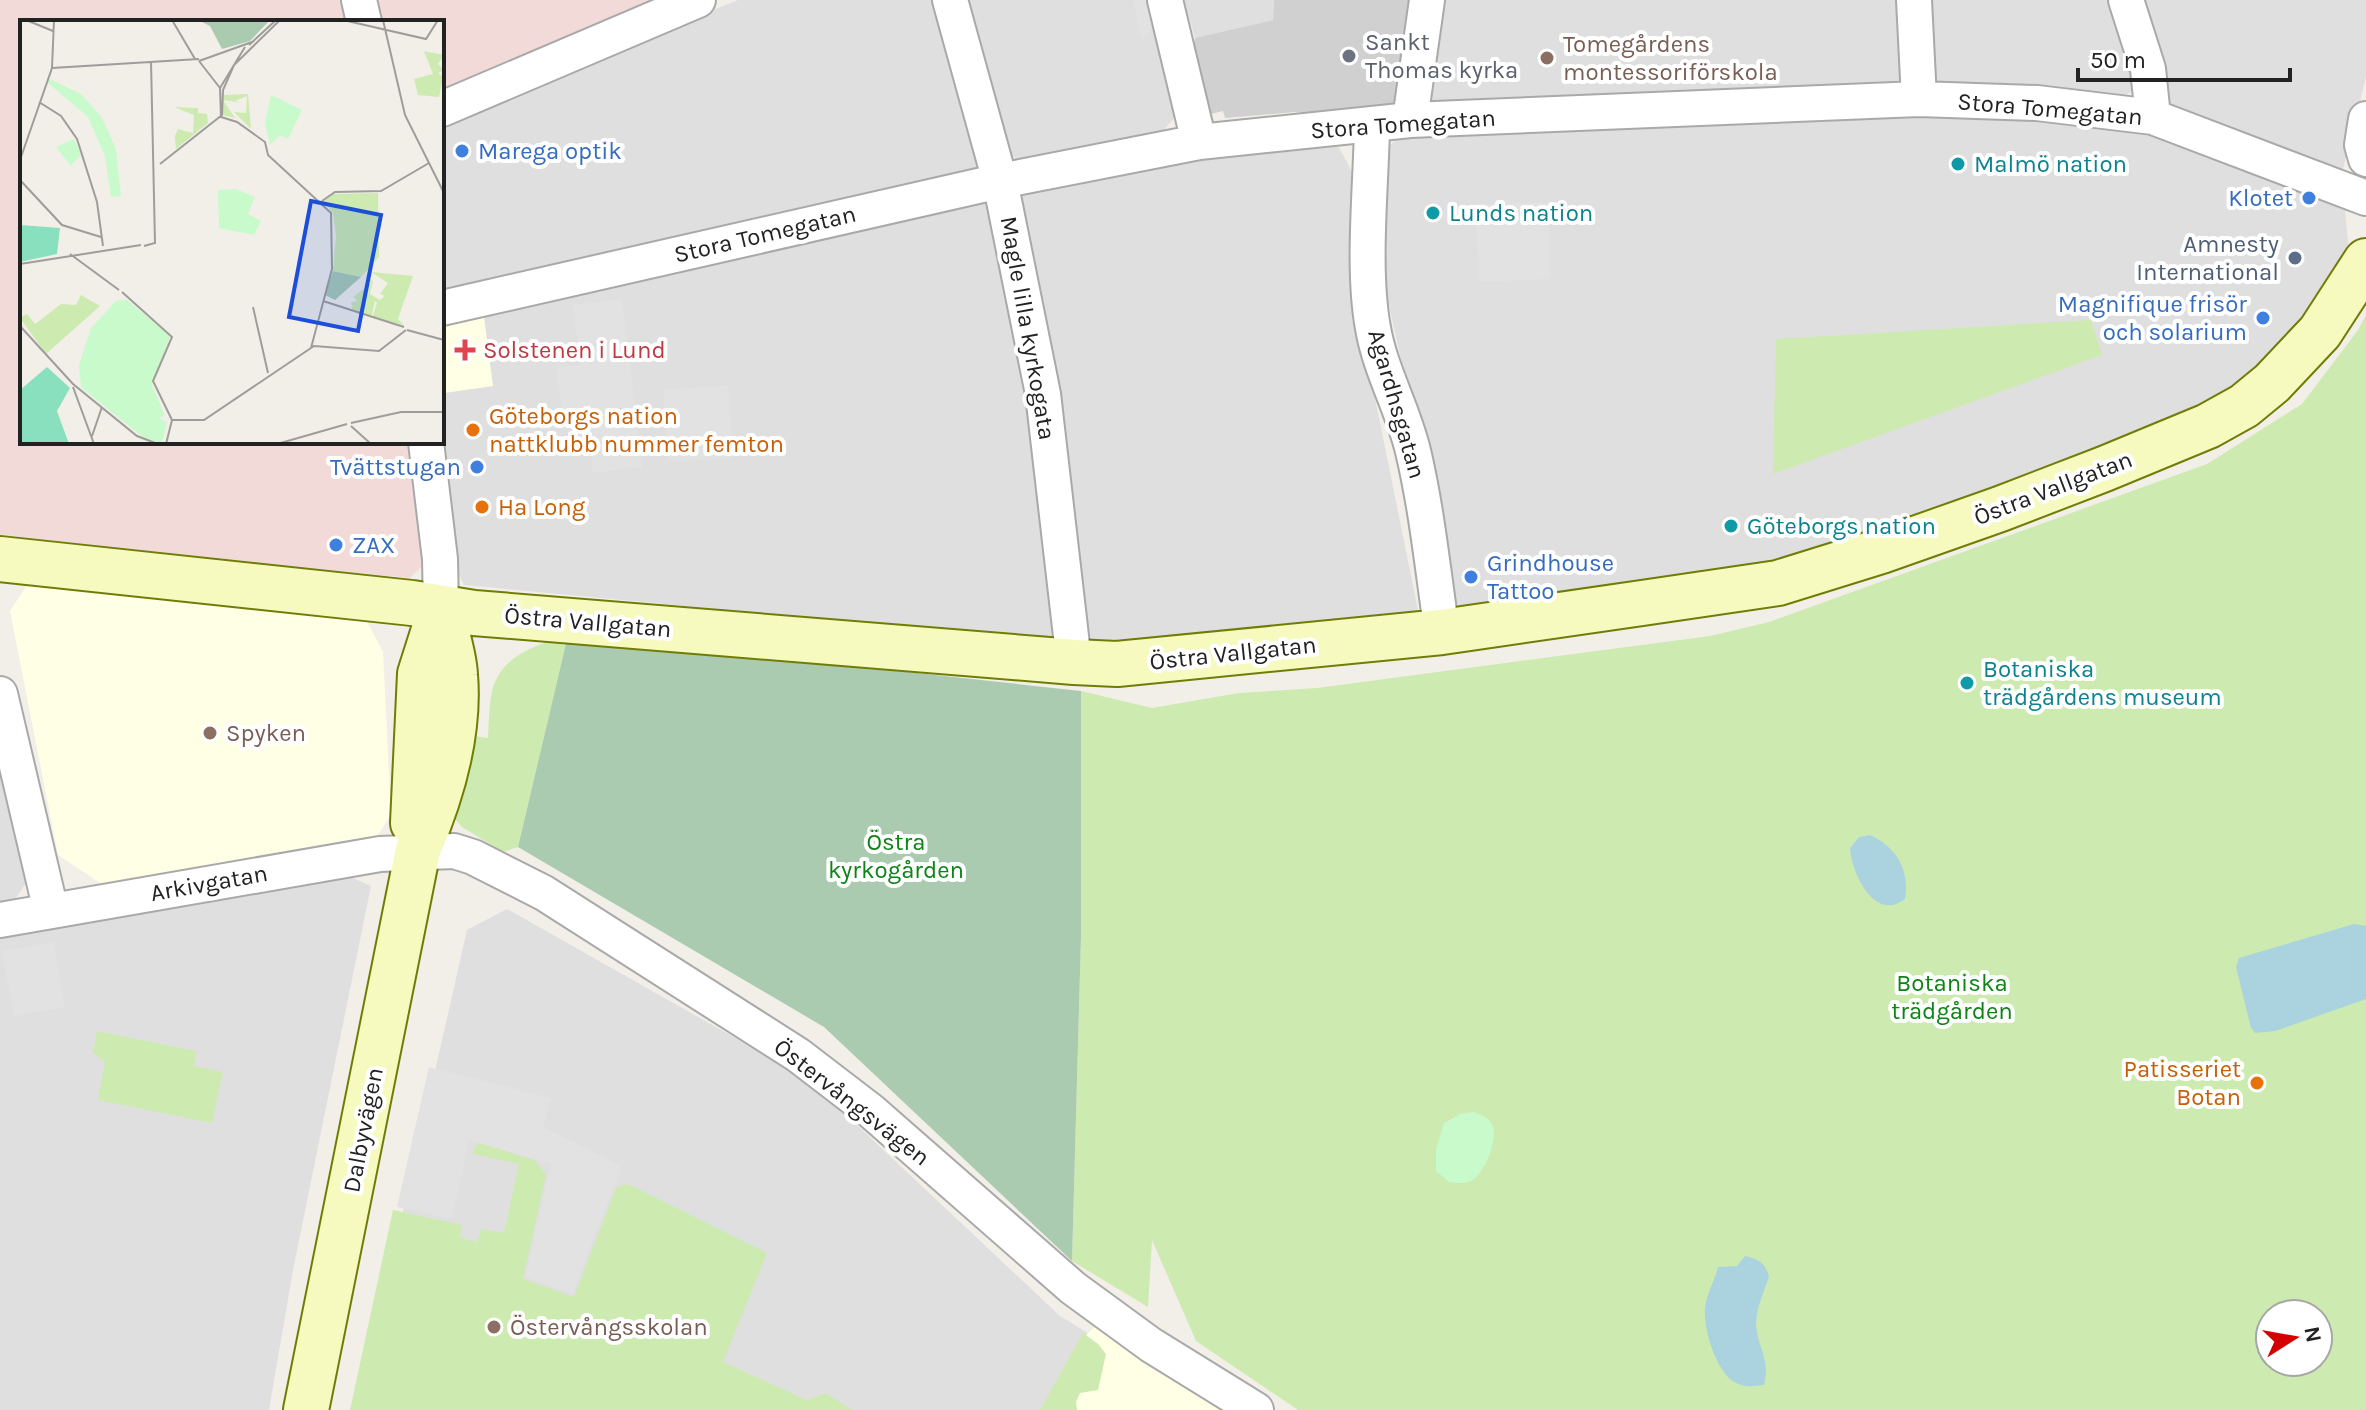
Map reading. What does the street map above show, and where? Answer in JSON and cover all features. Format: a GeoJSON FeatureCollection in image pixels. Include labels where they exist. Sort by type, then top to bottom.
{"type":"FeatureCollection","features":[{"type":"Feature","properties":{"kind":"street"},"geometry":{"type":"LineString","coordinates":[[359,0],[364,20]]}},
{"type":"Feature","properties":{"kind":"street"},"geometry":{"type":"LineString","coordinates":[[444,108],[698,0]]}},
{"type":"Feature","properties":{"kind":"street","name":"Magle lilla kyrkogata"},"geometry":{"type":"LineString","coordinates":[[950,0],[1000,181],[1043,394],[1073,648]]}},
{"type":"Feature","properties":{"kind":"street"},"geometry":{"type":"LineString","coordinates":[[1165,0],[1199,142]]}},
{"type":"Feature","properties":{"kind":"street"},"geometry":{"type":"LineString","coordinates":[[1410,120],[1427,0]]}},
{"type":"Feature","properties":{"kind":"street"},"geometry":{"type":"LineString","coordinates":[[1914,0],[1919,99]]}},
{"type":"Feature","properties":{"kind":"street"},"geometry":{"type":"LineString","coordinates":[[2126,0],[2148,69],[2153,117]]}},
{"type":"Feature","properties":{"kind":"street","name":"Stora Tomegatan"},"geometry":{"type":"LineString","coordinates":[[444,308],[1000,181],[1199,142],[1410,120],[1919,99],[2037,103],[2153,117],[2366,198]]}},
{"type":"Feature","properties":{"kind":"street"},"geometry":{"type":"LineString","coordinates":[[2366,119],[2362,145],[2366,159]]}},
{"type":"Feature","properties":{"kind":"street","name":"Agardhsgatan"},"geometry":{"type":"LineString","coordinates":[[1372,126],[1369,280],[1373,328],[1412,448],[1422,494],[1442,632]]}},
{"type":"Feature","properties":{"kind":"street","name":"Östra Vallgatan"},"geometry":{"type":"LineString","coordinates":[[0,559],[412,603],[441,609],[1073,648],[1117,664],[1442,632],[1778,583],[1881,551],[2117,464],[2208,426],[2244,406],[2272,383],[2320,332],[2366,261]]}},
{"type":"Feature","properties":{"kind":"street"},"geometry":{"type":"LineString","coordinates":[[426,444],[440,559],[441,609]]}},
{"type":"Feature","properties":{"kind":"street","name":"Dalbyvägen"},"geometry":{"type":"LineString","coordinates":[[306,1410],[418,850],[412,814],[420,674],[441,609]]}},
{"type":"Feature","properties":{"kind":"street"},"geometry":{"type":"LineString","coordinates":[[0,694],[51,911]]}},
{"type":"Feature","properties":{"kind":"street","name":"Arkivgatan"},"geometry":{"type":"LineString","coordinates":[[0,920],[418,850]]}},
{"type":"Feature","properties":{"kind":"street","name":"Östervångsvägen"},"geometry":{"type":"LineString","coordinates":[[418,850],[454,851],[473,857],[544,893],[798,1055],[871,1111],[1073,1288],[1151,1345],[1254,1409]]}},
{"type":"Feature","properties":{"kind":"shaded area"},"geometry":{"type":"Polygon","coordinates":[[[0,0],[353,0],[357,20],[20,20],[20,444],[413,444],[426,562],[410,578],[0,540],[0,0]]]}},
{"type":"Feature","properties":{"kind":"shaded area"},"geometry":{"type":"Polygon","coordinates":[[[370,0],[683,0],[444,87],[444,20],[374,20],[370,0]]]}},
{"type":"Feature","properties":{"kind":"shaded area"},"geometry":{"type":"Polygon","coordinates":[[[738,0],[943,0],[982,176],[444,297],[444,118],[738,0]]]}},
{"type":"Feature","properties":{"kind":"shaded area"},"geometry":{"type":"Polygon","coordinates":[[[963,0],[1157,0],[1183,107],[1164,130],[1022,160],[998,151],[963,0]]]}},
{"type":"Feature","properties":{"kind":"shaded area"},"geometry":{"type":"Polygon","coordinates":[[[1133,0],[1152,0],[1157,21],[1142,40],[1133,0]]]}},
{"type":"Feature","properties":{"kind":"shaded area"},"geometry":{"type":"Polygon","coordinates":[[[1184,0],[1274,0],[1273,20],[1195,38],[1184,0]]]}},
{"type":"Feature","properties":{"kind":"shaded area","name":"Sankt Thomas kyrka"},"geometry":{"type":"Polygon","coordinates":[[[1274,0],[1415,0],[1401,99],[1381,109],[1359,106],[1353,112],[1295,112],[1225,118],[1223,111],[1207,115],[1192,56],[1195,38],[1273,20],[1274,0]]]}},
{"type":"Feature","properties":{"kind":"shaded area"},"geometry":{"type":"Polygon","coordinates":[[[1437,0],[1904,0],[1907,73],[1892,88],[1429,111],[1437,0]]]}},
{"type":"Feature","properties":{"kind":"shaded area"},"geometry":{"type":"Polygon","coordinates":[[[1923,0],[2115,0],[2142,81],[2125,97],[1935,89],[1923,0]]]}},
{"type":"Feature","properties":{"kind":"shaded area"},"geometry":{"type":"Polygon","coordinates":[[[2139,0],[2366,0],[2366,77],[2342,173],[2181,116],[2170,105],[2139,0]]]}},
{"type":"Feature","properties":{"kind":"shaded area"},"geometry":{"type":"Polygon","coordinates":[[[2113,115],[2344,198],[2349,254],[2257,377],[2184,419],[1782,573],[1470,620],[1454,600],[1385,287],[1386,148],[1405,133],[1704,119],[2113,115]]]}},
{"type":"Feature","properties":{"kind":"shaded area"},"geometry":{"type":"Polygon","coordinates":[[[1333,136],[1352,172],[1354,295],[1418,610],[1408,627],[1095,651],[1083,641],[1012,192],[1021,182],[1333,136]]]}},
{"type":"Feature","properties":{"kind":"shaded area"},"geometry":{"type":"Polygon","coordinates":[[[998,198],[1059,627],[1050,640],[464,585],[450,556],[442,444],[444,313],[998,198]]]}},
{"type":"Feature","properties":{"kind":"shaded area"},"geometry":{"type":"Polygon","coordinates":[[[1548,202],[1550,279],[1479,282],[1476,204],[1548,202]]]}},
{"type":"Feature","properties":{"kind":"shaded area"},"geometry":{"type":"Polygon","coordinates":[[[622,299],[642,467],[593,473],[587,421],[563,423],[556,368],[580,365],[573,305],[622,299]]]}},
{"type":"Feature","properties":{"kind":"shaded area","name":"Solstenen i Lund"},"geometry":{"type":"Polygon","coordinates":[[[484,317],[493,386],[444,393],[444,322],[484,317]]]}},
{"type":"Feature","properties":{"kind":"shaded area"},"geometry":{"type":"Polygon","coordinates":[[[728,385],[733,458],[669,462],[663,390],[728,385]]]}},
{"type":"Feature","properties":{"kind":"shaded area","name":"Spyken"},"geometry":{"type":"Polygon","coordinates":[[[27,585],[364,616],[383,652],[391,814],[370,848],[108,888],[58,855],[10,611],[27,585]]]}},
{"type":"Feature","properties":{"kind":"shaded area"},"geometry":{"type":"Polygon","coordinates":[[[0,758],[26,883],[13,902],[0,904],[0,758]]]}},
{"type":"Feature","properties":{"kind":"shaded area"},"geometry":{"type":"Polygon","coordinates":[[[346,875],[371,886],[293,1270],[269,1410],[0,1410],[0,934],[346,875]]]}},
{"type":"Feature","properties":{"kind":"shaded area"},"geometry":{"type":"Polygon","coordinates":[[[507,909],[808,1079],[1060,1316],[1214,1410],[358,1410],[467,930],[507,909]]]}},
{"type":"Feature","properties":{"kind":"shaded area"},"geometry":{"type":"Polygon","coordinates":[[[54,942],[65,1007],[14,1016],[2,951],[54,942]]]}},
{"type":"Feature","properties":{"kind":"shaded area"},"geometry":{"type":"Polygon","coordinates":[[[429,1067],[551,1098],[543,1127],[622,1166],[572,1294],[525,1277],[551,1164],[469,1140],[452,1219],[397,1207],[429,1067]]]}},
{"type":"Feature","properties":{"kind":"shaded area"},"geometry":{"type":"Polygon","coordinates":[[[1108,1315],[1252,1410],[1045,1410],[1087,1334],[1108,1315]]]}},
{"type":"Feature","properties":{"kind":"green space","name":"Botaniska trädgården"},"geometry":{"type":"Polygon","coordinates":[[[2366,315],[2366,1410],[1298,1410],[1196,1341],[1152,1240],[1148,1307],[1072,1261],[1081,936],[1081,691],[1152,708],[1239,693],[1317,688],[1710,636],[1769,622],[2207,464],[2302,404],[2366,315]]]}},
{"type":"Feature","properties":{"kind":"green space"},"geometry":{"type":"Polygon","coordinates":[[[2091,320],[2102,355],[1773,474],[1776,339],[2091,320]]]}},
{"type":"Feature","properties":{"kind":"green space"},"geometry":{"type":"Polygon","coordinates":[[[568,635],[518,847],[503,852],[462,827],[450,814],[465,735],[488,738],[493,688],[508,663],[526,651],[568,635]]]}},
{"type":"Feature","properties":{"kind":"green space","name":"Östra kyrkogården"},"geometry":{"type":"Polygon","coordinates":[[[568,635],[1081,691],[1081,936],[1072,1261],[824,1027],[518,847],[568,635]]]}},
{"type":"Feature","properties":{"kind":"green space"},"geometry":{"type":"Polygon","coordinates":[[[97,1031],[196,1051],[194,1066],[223,1072],[212,1123],[98,1100],[105,1062],[93,1053],[97,1031]]]}},
{"type":"Feature","properties":{"kind":"green space"},"geometry":{"type":"Polygon","coordinates":[[[1473,1112],[1492,1124],[1491,1149],[1484,1167],[1474,1179],[1464,1183],[1449,1182],[1436,1171],[1436,1150],[1444,1123],[1460,1114],[1473,1112]]]}},
{"type":"Feature","properties":{"kind":"green space"},"geometry":{"type":"Polygon","coordinates":[[[481,1143],[536,1161],[546,1175],[523,1279],[574,1297],[616,1188],[624,1184],[632,1186],[767,1253],[723,1362],[807,1400],[826,1393],[852,1410],[350,1410],[393,1210],[462,1225],[460,1238],[477,1242],[481,1229],[504,1233],[519,1164],[473,1154],[475,1146],[481,1143]]]}},
{"type":"Feature","properties":{"kind":"green space"},"geometry":{"type":"Polygon","coordinates":[[[1083,1333],[1106,1354],[1098,1390],[1080,1393],[1077,1410],[1040,1410],[1083,1333]]]}},
{"type":"Feature","properties":{"kind":"water"},"geometry":{"type":"Polygon","coordinates":[[[1870,835],[1894,853],[1903,869],[1905,899],[1894,905],[1884,905],[1875,900],[1855,870],[1850,848],[1859,837],[1870,835]]]}},
{"type":"Feature","properties":{"kind":"water"},"geometry":{"type":"Polygon","coordinates":[[[2354,924],[2366,926],[2366,999],[2275,1031],[2255,1033],[2251,1028],[2236,967],[2239,958],[2354,924]]]}},
{"type":"Feature","properties":{"kind":"water"},"geometry":{"type":"Polygon","coordinates":[[[1745,1256],[1761,1262],[1769,1277],[1756,1321],[1766,1367],[1764,1385],[1742,1385],[1728,1377],[1716,1359],[1706,1327],[1706,1303],[1718,1267],[1737,1266],[1745,1256]]]}},
{"type":"Feature","properties":{"kind":"place","name":"Sankt Thomas kyrka"},"geometry":{"type":"Point","coordinates":[1349,56]}},
{"type":"Feature","properties":{"kind":"place","name":"Tomegårdens montessoriförskola"},"geometry":{"type":"Point","coordinates":[1547,58]}},
{"type":"Feature","properties":{"kind":"place","name":"Marega optik"},"geometry":{"type":"Point","coordinates":[462,151]}},
{"type":"Feature","properties":{"kind":"place","name":"Malmö nation"},"geometry":{"type":"Point","coordinates":[1958,164]}},
{"type":"Feature","properties":{"kind":"place","name":"Klotet"},"geometry":{"type":"Point","coordinates":[2309,198]}},
{"type":"Feature","properties":{"kind":"place","name":"Lunds nation"},"geometry":{"type":"Point","coordinates":[1433,213]}},
{"type":"Feature","properties":{"kind":"place","name":"Amnesty International"},"geometry":{"type":"Point","coordinates":[2295,258]}},
{"type":"Feature","properties":{"kind":"place","name":"Magnifique frisör och solarium"},"geometry":{"type":"Point","coordinates":[2263,318]}},
{"type":"Feature","properties":{"kind":"place","name":"Solstenen i Lund"},"geometry":{"type":"Point","coordinates":[465,350]}},
{"type":"Feature","properties":{"kind":"place","name":"Göteborgs nation nattklubb nummer femton"},"geometry":{"type":"Point","coordinates":[473,430]}},
{"type":"Feature","properties":{"kind":"place","name":"Tvättstugan"},"geometry":{"type":"Point","coordinates":[477,467]}},
{"type":"Feature","properties":{"kind":"place","name":"Ha Long"},"geometry":{"type":"Point","coordinates":[482,507]}},
{"type":"Feature","properties":{"kind":"place","name":"Göteborgs nation"},"geometry":{"type":"Point","coordinates":[1731,526]}},
{"type":"Feature","properties":{"kind":"place","name":"ZAX"},"geometry":{"type":"Point","coordinates":[336,545]}},
{"type":"Feature","properties":{"kind":"place","name":"Grindhouse Tattoo"},"geometry":{"type":"Point","coordinates":[1471,577]}},
{"type":"Feature","properties":{"kind":"place","name":"Botaniska trädgårdens museum"},"geometry":{"type":"Point","coordinates":[1967,683]}},
{"type":"Feature","properties":{"kind":"place","name":"Spyken"},"geometry":{"type":"Point","coordinates":[210,733]}},
{"type":"Feature","properties":{"kind":"place","name":"Patisseriet Botan"},"geometry":{"type":"Point","coordinates":[2257,1083]}},
{"type":"Feature","properties":{"kind":"place","name":"Östervångsskolan"},"geometry":{"type":"Point","coordinates":[494,1327]}}]}
